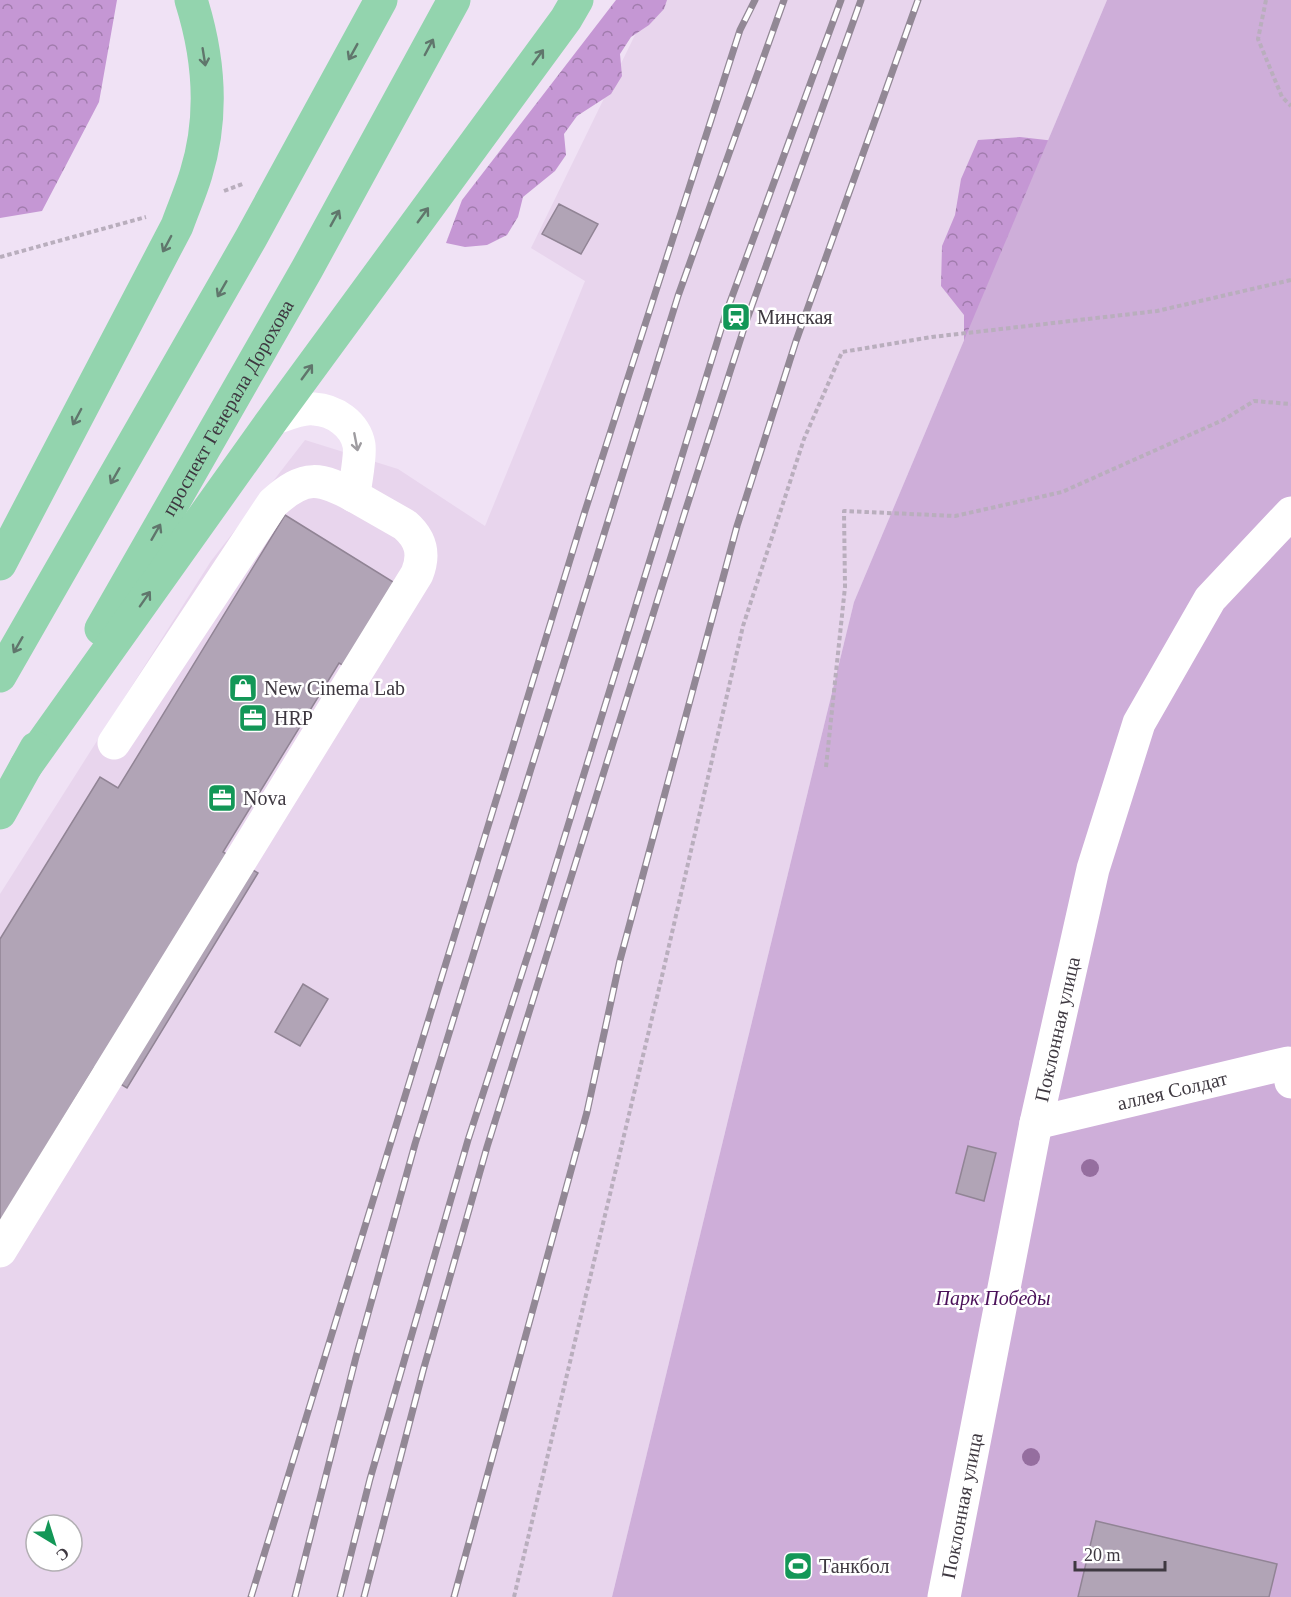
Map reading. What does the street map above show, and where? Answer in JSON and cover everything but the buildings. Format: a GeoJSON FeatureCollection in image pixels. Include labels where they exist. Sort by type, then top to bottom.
{"type":"FeatureCollection","features":[{"type":"Feature","properties":{"kind":"main road"},"geometry":{"type":"LineString","coordinates":[[0,564],[177,226],[196,173],[206,130],[208,91],[199,29],[190,0]]}},
{"type":"Feature","properties":{"kind":"main road"},"geometry":{"type":"LineString","coordinates":[[0,676],[251,238],[381,0]]}},
{"type":"Feature","properties":{"kind":"main road","name":"проспект Генерала Дорохова"},"geometry":{"type":"LineString","coordinates":[[0,813],[99,632],[307,269],[454,0]]}},
{"type":"Feature","properties":{"kind":"main road"},"geometry":{"type":"LineString","coordinates":[[26,766],[273,419],[566,19],[577,0]]}},
{"type":"Feature","properties":{"kind":"street"},"geometry":{"type":"LineString","coordinates":[[273,419],[312,408],[329,412],[342,419],[354,431],[359,446],[354,496]]}},
{"type":"Feature","properties":{"kind":"street"},"geometry":{"type":"LineString","coordinates":[[0,1251],[417,574],[422,552],[414,532],[333,484],[318,481],[301,483],[286,491],[273,503],[114,743]]}},
{"type":"Feature","properties":{"kind":"street","name":"Поклонная улица"},"geometry":{"type":"LineString","coordinates":[[945,1597],[1036,1123],[1093,869],[1139,723],[1210,599],[1291,513]]}},
{"type":"Feature","properties":{"kind":"street","name":"аллея Солдат"},"geometry":{"type":"LineString","coordinates":[[1036,1123],[1287,1063],[1291,1082]]}},
{"type":"Feature","properties":{"kind":"path"},"geometry":{"type":"LineString","coordinates":[[1266,0],[1258,39],[1282,97],[1291,106]]}},
{"type":"Feature","properties":{"kind":"path"},"geometry":{"type":"LineString","coordinates":[[0,257],[147,217]]}},
{"type":"Feature","properties":{"kind":"path"},"geometry":{"type":"LineString","coordinates":[[514,1597],[743,626],[804,439],[842,352],[932,337],[1157,311],[1291,280]]}},
{"type":"Feature","properties":{"kind":"path"},"geometry":{"type":"LineString","coordinates":[[826,767],[845,587],[844,511],[956,516],[1062,492],[1223,420],[1254,401],[1291,404]]}},
{"type":"Feature","properties":{"kind":"shaded area"},"geometry":{"type":"Polygon","coordinates":[[[652,0],[1107,0],[854,602],[612,1597],[0,1597],[0,894],[211,561],[305,440],[398,469],[485,526],[585,281],[531,248],[652,0]]]}},
{"type":"Feature","properties":{"kind":"green space"},"geometry":{"type":"Polygon","coordinates":[[[0,0],[117,0],[99,102],[42,211],[0,218],[0,0]]]}},
{"type":"Feature","properties":{"kind":"green space"},"geometry":{"type":"Polygon","coordinates":[[[616,0],[667,0],[664,9],[649,25],[631,37],[620,54],[622,76],[611,94],[577,116],[564,134],[566,155],[555,171],[523,197],[518,217],[507,235],[487,245],[465,247],[446,243],[462,200],[616,0]]]}},
{"type":"Feature","properties":{"kind":"green space","name":"Парк Победы"},"geometry":{"type":"Polygon","coordinates":[[[1107,0],[1291,0],[1291,1597],[612,1597],[854,602],[1107,0]]]}},
{"type":"Feature","properties":{"kind":"green space"},"geometry":{"type":"Polygon","coordinates":[[[1020,137],[1055,141],[964,379],[964,315],[941,286],[942,246],[955,215],[961,179],[978,140],[1020,137]]]}},
{"type":"Feature","properties":{"kind":"railway"},"geometry":{"type":"LineString","coordinates":[[251,1597],[585,511],[740,30],[755,0]]}},
{"type":"Feature","properties":{"kind":"railway"},"geometry":{"type":"LineString","coordinates":[[295,1597],[356,1357],[415,1144],[678,296],[784,0]]}},
{"type":"Feature","properties":{"kind":"railway"},"geometry":{"type":"LineString","coordinates":[[340,1597],[370,1479],[468,1140],[534,936],[726,313],[841,0]]}},
{"type":"Feature","properties":{"kind":"railway"},"geometry":{"type":"LineString","coordinates":[[364,1597],[423,1371],[487,1147],[746,322],[861,0]]}},
{"type":"Feature","properties":{"kind":"railway"},"geometry":{"type":"LineString","coordinates":[[454,1597],[587,1112],[620,960],[737,526],[796,341],[918,0]]}},
{"type":"Feature","properties":{"kind":"place","name":"Минская"},"geometry":{"type":"Point","coordinates":[736,317]}},
{"type":"Feature","properties":{"kind":"place","name":"New Cinema Lab"},"geometry":{"type":"Point","coordinates":[243,688]}},
{"type":"Feature","properties":{"kind":"place","name":"HRP"},"geometry":{"type":"Point","coordinates":[253,718]}},
{"type":"Feature","properties":{"kind":"place","name":"Nova"},"geometry":{"type":"Point","coordinates":[222,798]}},
{"type":"Feature","properties":{"kind":"place","name":"Танкбол"},"geometry":{"type":"Point","coordinates":[798,1566]}}]}
